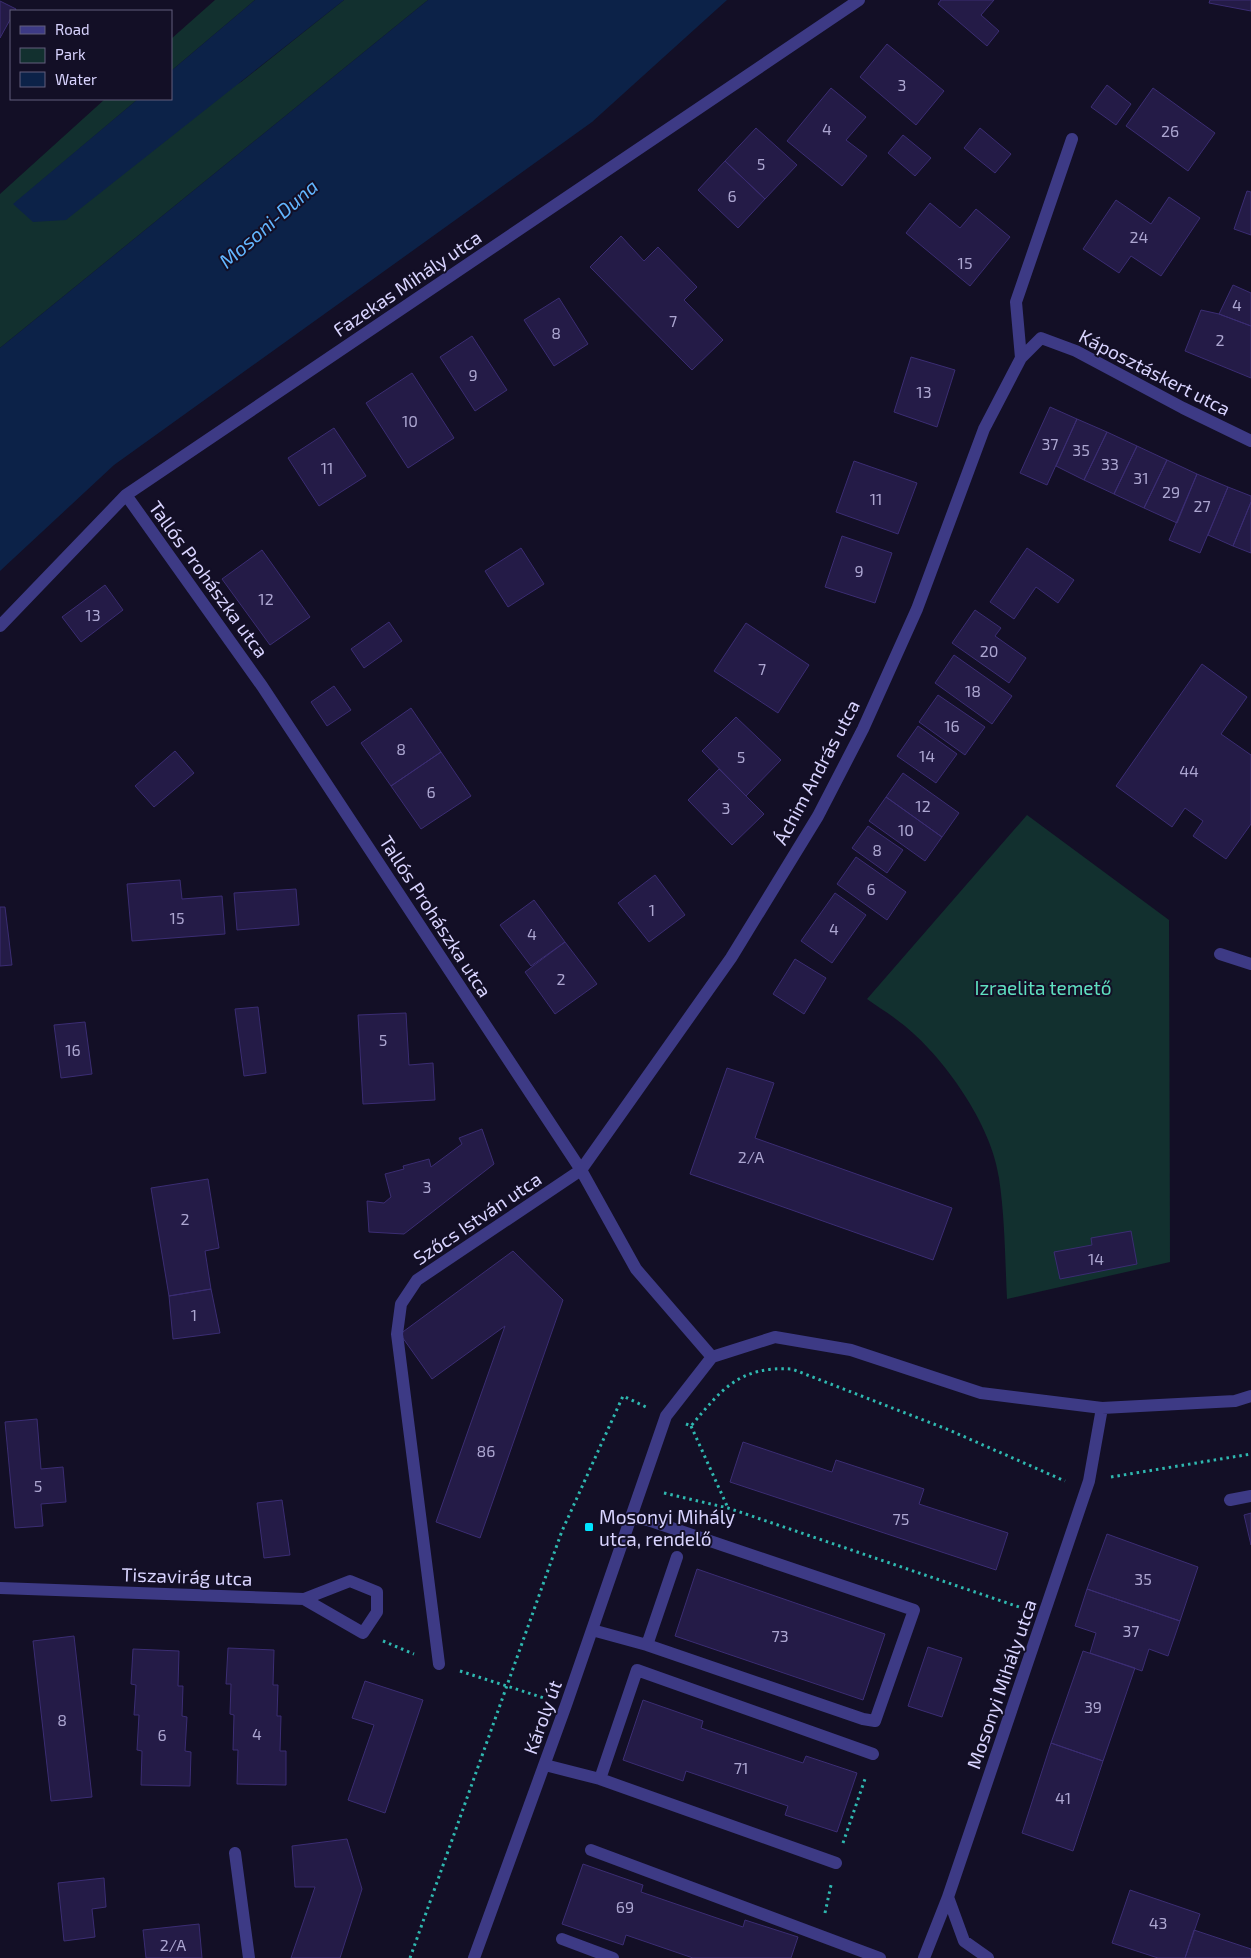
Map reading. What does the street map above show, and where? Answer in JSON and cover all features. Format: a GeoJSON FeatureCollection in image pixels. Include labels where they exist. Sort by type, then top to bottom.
{"type":"FeatureCollection","features":[{"type":"Feature","properties":{"kind":"street","name":"Fazekas Mihály utca"},"geometry":{"type":"LineString","coordinates":[[0,626],[126,495],[858,0]]}},
{"type":"Feature","properties":{"kind":"street"},"geometry":{"type":"LineString","coordinates":[[1021,358],[1016,302],[1072,139]]}},
{"type":"Feature","properties":{"kind":"street","name":"Áchim András utca"},"geometry":{"type":"LineString","coordinates":[[581,1170],[731,958],[818,816],[863,729],[913,618],[984,429],[1021,358],[1040,338]]}},
{"type":"Feature","properties":{"kind":"street","name":"Káposztáskert utca"},"geometry":{"type":"LineString","coordinates":[[1040,338],[1076,352],[1251,441]]}},
{"type":"Feature","properties":{"kind":"street","name":"Tallós Prohászka utca"},"geometry":{"type":"LineString","coordinates":[[126,495],[262,686],[581,1170],[636,1269],[712,1357]]}},
{"type":"Feature","properties":{"kind":"street"},"geometry":{"type":"LineString","coordinates":[[1220,954],[1251,964]]}},
{"type":"Feature","properties":{"kind":"street","name":"Szőcs István utca"},"geometry":{"type":"LineString","coordinates":[[439,1664],[396,1334],[401,1304],[417,1280],[581,1170]]}},
{"type":"Feature","properties":{"kind":"street"},"geometry":{"type":"LineString","coordinates":[[640,1488],[666,1416],[712,1357],[775,1337],[851,1350],[981,1393],[1102,1408],[1235,1401],[1251,1396]]}},
{"type":"Feature","properties":{"kind":"street","name":"Mosonyi Mihály utca"},"geometry":{"type":"LineString","coordinates":[[924,1958],[948,1897],[1089,1481],[1102,1408]]}},
{"type":"Feature","properties":{"kind":"street","name":"Károly út"},"geometry":{"type":"LineString","coordinates":[[474,1958],[545,1765],[640,1488]]}},
{"type":"Feature","properties":{"kind":"street"},"geometry":{"type":"LineString","coordinates":[[1230,1500],[1251,1496]]}},
{"type":"Feature","properties":{"kind":"street"},"geometry":{"type":"LineString","coordinates":[[592,1630],[647,1645],[863,1719],[875,1721],[914,1610],[648,1520],[630,1518]]}},
{"type":"Feature","properties":{"kind":"street"},"geometry":{"type":"LineString","coordinates":[[647,1645],[677,1557]]}},
{"type":"Feature","properties":{"kind":"street"},"geometry":{"type":"LineString","coordinates":[[304,1599],[350,1581],[378,1592],[377,1612],[363,1633]]}},
{"type":"Feature","properties":{"kind":"street","name":"Tiszavirág utca"},"geometry":{"type":"LineString","coordinates":[[0,1588],[304,1599],[363,1633]]}},
{"type":"Feature","properties":{"kind":"street"},"geometry":{"type":"LineString","coordinates":[[600,1779],[636,1670],[873,1754]]}},
{"type":"Feature","properties":{"kind":"street"},"geometry":{"type":"LineString","coordinates":[[545,1765],[600,1779],[836,1863]]}},
{"type":"Feature","properties":{"kind":"street"},"geometry":{"type":"LineString","coordinates":[[591,1850],[880,1958]]}},
{"type":"Feature","properties":{"kind":"street"},"geometry":{"type":"LineString","coordinates":[[235,1853],[249,1958]]}},
{"type":"Feature","properties":{"kind":"street"},"geometry":{"type":"LineString","coordinates":[[948,1897],[964,1941],[988,1958]]}},
{"type":"Feature","properties":{"kind":"street"},"geometry":{"type":"LineString","coordinates":[[562,1939],[613,1958]]}},
{"type":"Feature","properties":{"kind":"path"},"geometry":{"type":"LineString","coordinates":[[691,1426],[724,1388],[740,1378],[772,1368],[792,1369],[949,1430],[1065,1481],[1089,1481],[1251,1454]]}},
{"type":"Feature","properties":{"kind":"path"},"geometry":{"type":"LineString","coordinates":[[410,1958],[562,1531],[623,1396],[691,1426],[728,1508]]}},
{"type":"Feature","properties":{"kind":"path"},"geometry":{"type":"LineString","coordinates":[[640,1488],[728,1508],[1044,1616]]}},
{"type":"Feature","properties":{"kind":"path"},"geometry":{"type":"LineString","coordinates":[[363,1633],[439,1664],[566,1705]]}},
{"type":"Feature","properties":{"kind":"path"},"geometry":{"type":"LineString","coordinates":[[819,1936],[836,1863],[873,1754]]}},
{"type":"Feature","properties":{"kind":"green space"},"geometry":{"type":"Polygon","coordinates":[[[215,0],[255,0],[172,70],[172,38],[215,0]]]}},
{"type":"Feature","properties":{"kind":"green space"},"geometry":{"type":"Polygon","coordinates":[[[344,0],[428,0],[0,348],[0,194],[104,100],[137,100],[14,204],[241,82],[344,0]]]}},
{"type":"Feature","properties":{"kind":"green space","name":"Izraelita temető"},"geometry":{"type":"Polygon","coordinates":[[[1027,815],[1169,920],[1170,1262],[1007,1299],[1001,1193],[995,1157],[987,1136],[963,1093],[933,1053],[901,1023],[867,999],[1027,815]]]}},
{"type":"Feature","properties":{"kind":"water"},"geometry":{"type":"Polygon","coordinates":[[[255,0],[344,0],[66,220],[33,222],[13,204],[137,100],[172,100],[172,70],[255,0]]]}},
{"type":"Feature","properties":{"kind":"water","name":"Mosoni-Duna"},"geometry":{"type":"Polygon","coordinates":[[[428,0],[727,0],[592,122],[114,465],[0,571],[0,348],[428,0]]]}},
{"type":"Feature","properties":{"kind":"building"},"geometry":{"type":"Polygon","coordinates":[[[941,0],[994,0],[981,15],[999,31],[987,46],[938,4],[941,0]]]}},
{"type":"Feature","properties":{"kind":"building"},"geometry":{"type":"Polygon","coordinates":[[[1210,0],[1251,0],[1251,11],[1209,3],[1210,0]]]}},
{"type":"Feature","properties":{"kind":"building"},"geometry":{"type":"Polygon","coordinates":[[[0,1],[16,9],[10,10],[10,20],[0,38],[0,1]]]}},
{"type":"Feature","properties":{"kind":"building"},"geometry":{"type":"Polygon","coordinates":[[[887,44],[944,91],[916,125],[860,77],[887,44]]]}},
{"type":"Feature","properties":{"kind":"building"},"geometry":{"type":"Polygon","coordinates":[[[1107,85],[1131,104],[1116,125],[1091,107],[1107,85]]]}},
{"type":"Feature","properties":{"kind":"building"},"geometry":{"type":"Polygon","coordinates":[[[831,88],[866,117],[846,140],[867,156],[842,186],[787,141],[831,88]]]}},
{"type":"Feature","properties":{"kind":"building"},"geometry":{"type":"Polygon","coordinates":[[[1153,88],[1215,133],[1188,171],[1126,126],[1153,88]]]}},
{"type":"Feature","properties":{"kind":"building"},"geometry":{"type":"Polygon","coordinates":[[[756,128],[797,165],[765,199],[725,161],[756,128]]]}},
{"type":"Feature","properties":{"kind":"building"},"geometry":{"type":"Polygon","coordinates":[[[980,128],[1011,154],[995,173],[964,148],[980,128]]]}},
{"type":"Feature","properties":{"kind":"building"},"geometry":{"type":"Polygon","coordinates":[[[903,135],[931,158],[915,176],[888,153],[903,135]]]}},
{"type":"Feature","properties":{"kind":"building"},"geometry":{"type":"Polygon","coordinates":[[[725,161],[765,199],[738,228],[698,190],[725,161]]]}},
{"type":"Feature","properties":{"kind":"building"},"geometry":{"type":"Polygon","coordinates":[[[1247,191],[1251,192],[1251,235],[1234,229],[1247,191]]]}},
{"type":"Feature","properties":{"kind":"building"},"geometry":{"type":"Polygon","coordinates":[[[1169,197],[1200,218],[1161,276],[1131,256],[1119,273],[1083,249],[1116,200],[1151,224],[1169,197]]]}},
{"type":"Feature","properties":{"kind":"building"},"geometry":{"type":"Polygon","coordinates":[[[930,203],[960,228],[976,209],[1010,237],[970,286],[906,233],[930,203]]]}},
{"type":"Feature","properties":{"kind":"building"},"geometry":{"type":"Polygon","coordinates":[[[621,236],[644,261],[658,247],[697,287],[684,300],[723,340],[692,370],[590,267],[621,236]]]}},
{"type":"Feature","properties":{"kind":"building"},"geometry":{"type":"Polygon","coordinates":[[[1233,285],[1251,293],[1251,326],[1219,314],[1233,285]]]}},
{"type":"Feature","properties":{"kind":"building"},"geometry":{"type":"Polygon","coordinates":[[[559,298],[588,344],[554,366],[524,320],[559,298]]]}},
{"type":"Feature","properties":{"kind":"building"},"geometry":{"type":"Polygon","coordinates":[[[1201,310],[1219,314],[1251,326],[1251,378],[1185,351],[1201,310]]]}},
{"type":"Feature","properties":{"kind":"building"},"geometry":{"type":"Polygon","coordinates":[[[472,336],[507,390],[475,411],[440,357],[472,336]]]}},
{"type":"Feature","properties":{"kind":"building"},"geometry":{"type":"Polygon","coordinates":[[[911,357],[955,370],[937,427],[894,412],[911,357]]]}},
{"type":"Feature","properties":{"kind":"building"},"geometry":{"type":"Polygon","coordinates":[[[412,373],[454,438],[408,468],[366,403],[412,373]]]}},
{"type":"Feature","properties":{"kind":"building"},"geometry":{"type":"Polygon","coordinates":[[[1050,407],[1077,419],[1047,485],[1020,473],[1050,407]]]}},
{"type":"Feature","properties":{"kind":"building"},"geometry":{"type":"Polygon","coordinates":[[[1077,419],[1107,432],[1084,480],[1056,466],[1077,419]]]}},
{"type":"Feature","properties":{"kind":"building"},"geometry":{"type":"Polygon","coordinates":[[[334,428],[366,476],[319,506],[288,458],[334,428]]]}},
{"type":"Feature","properties":{"kind":"building"},"geometry":{"type":"Polygon","coordinates":[[[1107,432],[1137,446],[1114,494],[1084,480],[1107,432]]]}},
{"type":"Feature","properties":{"kind":"building"},"geometry":{"type":"Polygon","coordinates":[[[1137,446],[1167,460],[1144,508],[1114,494],[1137,446]]]}},
{"type":"Feature","properties":{"kind":"building"},"geometry":{"type":"Polygon","coordinates":[[[1167,460],[1197,474],[1177,523],[1144,508],[1167,460]]]}},
{"type":"Feature","properties":{"kind":"building"},"geometry":{"type":"Polygon","coordinates":[[[854,461],[917,483],[898,534],[836,512],[854,461]]]}},
{"type":"Feature","properties":{"kind":"building"},"geometry":{"type":"Polygon","coordinates":[[[1197,474],[1228,487],[1200,553],[1169,540],[1197,474]]]}},
{"type":"Feature","properties":{"kind":"building"},"geometry":{"type":"Polygon","coordinates":[[[1228,487],[1251,496],[1251,502],[1233,546],[1208,535],[1228,487]]]}},
{"type":"Feature","properties":{"kind":"building"},"geometry":{"type":"Polygon","coordinates":[[[1251,502],[1251,553],[1233,546],[1251,502]]]}},
{"type":"Feature","properties":{"kind":"building"},"geometry":{"type":"Polygon","coordinates":[[[842,536],[892,553],[875,603],[825,587],[842,536]]]}},
{"type":"Feature","properties":{"kind":"building"},"geometry":{"type":"Polygon","coordinates":[[[521,548],[544,584],[508,607],[485,571],[521,548]]]}},
{"type":"Feature","properties":{"kind":"building"},"geometry":{"type":"Polygon","coordinates":[[[1027,548],[1074,580],[1058,603],[1036,587],[1014,619],[990,602],[1027,548]]]}},
{"type":"Feature","properties":{"kind":"building"},"geometry":{"type":"Polygon","coordinates":[[[262,550],[310,617],[270,645],[222,579],[262,550]]]}},
{"type":"Feature","properties":{"kind":"building"},"geometry":{"type":"Polygon","coordinates":[[[105,585],[123,610],[81,642],[62,617],[105,585]]]}},
{"type":"Feature","properties":{"kind":"building"},"geometry":{"type":"Polygon","coordinates":[[[975,610],[1001,628],[995,636],[1026,658],[1009,683],[952,643],[975,610]]]}},
{"type":"Feature","properties":{"kind":"building"},"geometry":{"type":"Polygon","coordinates":[[[389,622],[402,641],[364,668],[351,649],[389,622]]]}},
{"type":"Feature","properties":{"kind":"building"},"geometry":{"type":"Polygon","coordinates":[[[746,623],[809,665],[778,713],[714,671],[746,623]]]}},
{"type":"Feature","properties":{"kind":"building"},"geometry":{"type":"Polygon","coordinates":[[[954,655],[1012,696],[992,724],[935,683],[954,655]]]}},
{"type":"Feature","properties":{"kind":"building"},"geometry":{"type":"Polygon","coordinates":[[[1202,664],[1247,697],[1221,734],[1251,755],[1251,824],[1226,859],[1193,836],[1203,821],[1185,808],[1172,827],[1116,786],[1202,664]]]}},
{"type":"Feature","properties":{"kind":"building"},"geometry":{"type":"Polygon","coordinates":[[[334,686],[351,710],[327,726],[311,702],[334,686]]]}},
{"type":"Feature","properties":{"kind":"building"},"geometry":{"type":"Polygon","coordinates":[[[938,695],[985,727],[965,755],[919,722],[938,695]]]}},
{"type":"Feature","properties":{"kind":"building"},"geometry":{"type":"Polygon","coordinates":[[[411,708],[441,752],[391,786],[361,743],[411,708]]]}},
{"type":"Feature","properties":{"kind":"building"},"geometry":{"type":"Polygon","coordinates":[[[736,717],[781,760],[746,796],[702,751],[736,717]]]}},
{"type":"Feature","properties":{"kind":"building"},"geometry":{"type":"Polygon","coordinates":[[[918,726],[957,754],[936,783],[897,756],[918,726]]]}},
{"type":"Feature","properties":{"kind":"building"},"geometry":{"type":"Polygon","coordinates":[[[175,751],[194,773],[154,807],[135,786],[175,751]]]}},
{"type":"Feature","properties":{"kind":"building"},"geometry":{"type":"Polygon","coordinates":[[[441,752],[471,796],[421,829],[391,786],[441,752]]]}},
{"type":"Feature","properties":{"kind":"building"},"geometry":{"type":"Polygon","coordinates":[[[719,769],[764,814],[732,845],[688,800],[719,769]]]}},
{"type":"Feature","properties":{"kind":"building"},"geometry":{"type":"Polygon","coordinates":[[[903,773],[959,813],[942,837],[886,797],[903,773]]]}},
{"type":"Feature","properties":{"kind":"building"},"geometry":{"type":"Polygon","coordinates":[[[886,797],[942,837],[925,861],[869,821],[886,797]]]}},
{"type":"Feature","properties":{"kind":"building"},"geometry":{"type":"Polygon","coordinates":[[[868,826],[903,850],[887,873],[852,848],[868,826]]]}},
{"type":"Feature","properties":{"kind":"building"},"geometry":{"type":"Polygon","coordinates":[[[856,857],[906,892],[887,920],[837,884],[856,857]]]}},
{"type":"Feature","properties":{"kind":"building"},"geometry":{"type":"Polygon","coordinates":[[[655,875],[685,915],[649,942],[618,903],[655,875]]]}},
{"type":"Feature","properties":{"kind":"building"},"geometry":{"type":"Polygon","coordinates":[[[180,880],[182,899],[222,896],[225,934],[132,941],[127,884],[180,880]]]}},
{"type":"Feature","properties":{"kind":"building"},"geometry":{"type":"Polygon","coordinates":[[[296,889],[299,925],[237,930],[234,893],[296,889]]]}},
{"type":"Feature","properties":{"kind":"building"},"geometry":{"type":"Polygon","coordinates":[[[835,893],[866,915],[832,963],[801,941],[835,893]]]}},
{"type":"Feature","properties":{"kind":"building"},"geometry":{"type":"Polygon","coordinates":[[[534,900],[565,942],[531,966],[500,925],[534,900]]]}},
{"type":"Feature","properties":{"kind":"building"},"geometry":{"type":"Polygon","coordinates":[[[0,907],[5,907],[12,965],[0,966],[0,907]]]}},
{"type":"Feature","properties":{"kind":"building"},"geometry":{"type":"Polygon","coordinates":[[[565,942],[597,984],[555,1014],[525,972],[565,942]]]}},
{"type":"Feature","properties":{"kind":"building"},"geometry":{"type":"Polygon","coordinates":[[[795,959],[826,978],[804,1014],[773,994],[795,959]]]}},
{"type":"Feature","properties":{"kind":"building"},"geometry":{"type":"Polygon","coordinates":[[[258,1007],[266,1073],[244,1076],[235,1009],[258,1007]]]}},
{"type":"Feature","properties":{"kind":"building"},"geometry":{"type":"Polygon","coordinates":[[[406,1013],[409,1065],[433,1063],[435,1100],[363,1104],[358,1015],[406,1013]]]}},
{"type":"Feature","properties":{"kind":"building"},"geometry":{"type":"Polygon","coordinates":[[[85,1022],[92,1074],[61,1078],[54,1025],[85,1022]]]}},
{"type":"Feature","properties":{"kind":"building"},"geometry":{"type":"Polygon","coordinates":[[[727,1068],[774,1083],[755,1138],[952,1208],[933,1260],[690,1174],[727,1068]]]}},
{"type":"Feature","properties":{"kind":"building"},"geometry":{"type":"Polygon","coordinates":[[[482,1129],[494,1164],[404,1234],[369,1232],[367,1201],[384,1203],[391,1197],[385,1174],[404,1169],[403,1166],[429,1159],[431,1167],[462,1144],[459,1138],[482,1129]]]}},
{"type":"Feature","properties":{"kind":"building"},"geometry":{"type":"Polygon","coordinates":[[[208,1179],[219,1248],[205,1251],[211,1289],[169,1296],[151,1188],[208,1179]]]}},
{"type":"Feature","properties":{"kind":"building"},"geometry":{"type":"Polygon","coordinates":[[[1131,1231],[1137,1264],[1060,1279],[1054,1252],[1092,1245],[1091,1238],[1131,1231]]]}},
{"type":"Feature","properties":{"kind":"building"},"geometry":{"type":"Polygon","coordinates":[[[513,1251],[563,1300],[480,1538],[436,1522],[505,1326],[432,1379],[400,1334],[513,1251]]]}},
{"type":"Feature","properties":{"kind":"building"},"geometry":{"type":"Polygon","coordinates":[[[211,1289],[220,1333],[173,1339],[169,1296],[211,1289]]]}},
{"type":"Feature","properties":{"kind":"building"},"geometry":{"type":"Polygon","coordinates":[[[37,1419],[41,1469],[63,1467],[66,1502],[41,1504],[43,1526],[15,1528],[5,1422],[37,1419]]]}},
{"type":"Feature","properties":{"kind":"building"},"geometry":{"type":"Polygon","coordinates":[[[743,1442],[832,1472],[836,1460],[924,1489],[919,1504],[1008,1533],[996,1570],[730,1482],[743,1442]]]}},
{"type":"Feature","properties":{"kind":"building"},"geometry":{"type":"Polygon","coordinates":[[[282,1500],[290,1555],[264,1558],[257,1503],[282,1500]]]}},
{"type":"Feature","properties":{"kind":"building"},"geometry":{"type":"Polygon","coordinates":[[[1251,1513],[1251,1545],[1244,1515],[1251,1513]]]}},
{"type":"Feature","properties":{"kind":"building"},"geometry":{"type":"Polygon","coordinates":[[[1107,1534],[1198,1567],[1180,1621],[1087,1589],[1107,1534]]]}},
{"type":"Feature","properties":{"kind":"building"},"geometry":{"type":"Polygon","coordinates":[[[697,1569],[885,1634],[863,1700],[675,1636],[697,1569]]]}},
{"type":"Feature","properties":{"kind":"building"},"geometry":{"type":"Polygon","coordinates":[[[1087,1589],[1180,1621],[1168,1656],[1149,1649],[1142,1671],[1090,1653],[1096,1633],[1075,1626],[1087,1589]]]}},
{"type":"Feature","properties":{"kind":"building"},"geometry":{"type":"Polygon","coordinates":[[[74,1636],[92,1797],[51,1801],[33,1641],[74,1636]]]}},
{"type":"Feature","properties":{"kind":"building"},"geometry":{"type":"Polygon","coordinates":[[[928,1647],[962,1658],[942,1717],[908,1706],[928,1647]]]}},
{"type":"Feature","properties":{"kind":"building"},"geometry":{"type":"Polygon","coordinates":[[[228,1648],[274,1650],[273,1685],[278,1685],[277,1716],[281,1716],[280,1751],[286,1751],[286,1785],[237,1784],[238,1750],[233,1750],[234,1715],[230,1714],[231,1684],[226,1684],[228,1648]]]}},
{"type":"Feature","properties":{"kind":"building"},"geometry":{"type":"Polygon","coordinates":[[[133,1649],[179,1651],[178,1686],[183,1686],[182,1716],[187,1717],[185,1751],[191,1752],[190,1786],[141,1785],[142,1751],[137,1750],[139,1715],[134,1715],[136,1685],[131,1684],[133,1649]]]}},
{"type":"Feature","properties":{"kind":"building"},"geometry":{"type":"Polygon","coordinates":[[[1083,1651],[1135,1668],[1103,1761],[1051,1743],[1083,1651]]]}},
{"type":"Feature","properties":{"kind":"building"},"geometry":{"type":"Polygon","coordinates":[[[365,1681],[423,1700],[385,1813],[348,1800],[374,1725],[352,1718],[365,1681]]]}},
{"type":"Feature","properties":{"kind":"building"},"geometry":{"type":"Polygon","coordinates":[[[643,1700],[703,1721],[701,1728],[803,1763],[806,1756],[857,1773],[837,1832],[785,1815],[788,1806],[686,1771],[683,1781],[623,1760],[643,1700]]]}},
{"type":"Feature","properties":{"kind":"building"},"geometry":{"type":"Polygon","coordinates":[[[1051,1743],[1103,1761],[1073,1851],[1022,1833],[1051,1743]]]}},
{"type":"Feature","properties":{"kind":"building"},"geometry":{"type":"Polygon","coordinates":[[[347,1839],[362,1889],[340,1958],[291,1958],[315,1887],[295,1887],[292,1846],[347,1839]]]}},
{"type":"Feature","properties":{"kind":"building"},"geometry":{"type":"Polygon","coordinates":[[[583,1864],[643,1885],[641,1892],[743,1927],[745,1920],[798,1937],[791,1958],[693,1958],[626,1935],[623,1945],[562,1924],[583,1864]]]}},
{"type":"Feature","properties":{"kind":"building"},"geometry":{"type":"Polygon","coordinates":[[[104,1878],[106,1907],[92,1909],[95,1937],[64,1941],[58,1883],[104,1878]]]}},
{"type":"Feature","properties":{"kind":"building"},"geometry":{"type":"Polygon","coordinates":[[[1130,1890],[1200,1914],[1185,1958],[1158,1958],[1112,1943],[1130,1890]]]}},
{"type":"Feature","properties":{"kind":"building"},"geometry":{"type":"Polygon","coordinates":[[[199,1924],[202,1958],[146,1958],[143,1930],[199,1924]]]}},
{"type":"Feature","properties":{"kind":"building"},"geometry":{"type":"Polygon","coordinates":[[[1194,1930],[1251,1949],[1251,1958],[1185,1958],[1194,1930]]]}},
{"type":"Feature","properties":{"kind":"place","name":"Mosonyi Mihály utca, rendelő"},"geometry":{"type":"Point","coordinates":[589,1527]}}]}
